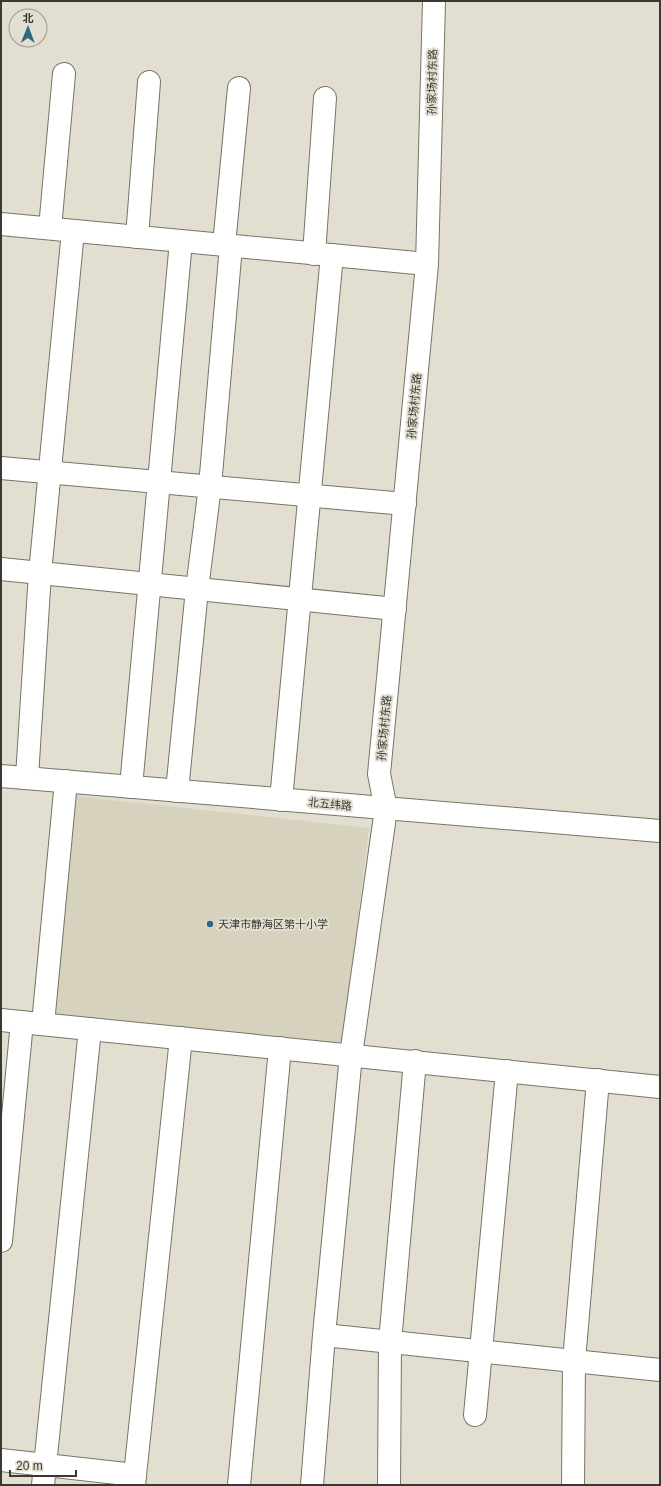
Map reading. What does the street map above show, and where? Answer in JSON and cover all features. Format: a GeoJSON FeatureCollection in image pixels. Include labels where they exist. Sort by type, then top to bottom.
{"type":"FeatureCollection","features":[{"type":"Feature","properties":{"kind":"street","name":"孙家场村东路"},"geometry":{"type":"LineString","coordinates":[[312,1485],[324,1335],[351,1055],[386,809],[379,774],[427,264],[434,1]]}},
{"type":"Feature","properties":{"kind":"street"},"geometry":{"type":"LineString","coordinates":[[50,228],[64,74]]}},
{"type":"Feature","properties":{"kind":"street"},"geometry":{"type":"LineString","coordinates":[[137,236],[149,82]]}},
{"type":"Feature","properties":{"kind":"street"},"geometry":{"type":"LineString","coordinates":[[177,791],[197,589],[210,486],[239,88]]}},
{"type":"Feature","properties":{"kind":"street"},"geometry":{"type":"LineString","coordinates":[[281,800],[309,495],[323,254],[326,98]]}},
{"type":"Feature","properties":{"kind":"street"},"geometry":{"type":"LineString","coordinates":[[1,224],[427,264]]}},
{"type":"Feature","properties":{"kind":"street"},"geometry":{"type":"LineString","coordinates":[[27,777],[40,573],[73,231]]}},
{"type":"Feature","properties":{"kind":"street"},"geometry":{"type":"LineString","coordinates":[[131,787],[180,241]]}},
{"type":"Feature","properties":{"kind":"street"},"geometry":{"type":"LineString","coordinates":[[1,468],[405,504]]}},
{"type":"Feature","properties":{"kind":"street"},"geometry":{"type":"LineString","coordinates":[[1,569],[395,609]]}},
{"type":"Feature","properties":{"kind":"street","name":"北五纬路"},"geometry":{"type":"LineString","coordinates":[[1,776],[660,831]]}},
{"type":"Feature","properties":{"kind":"street"},"geometry":{"type":"LineString","coordinates":[[1,1236],[33,1023],[66,781]]}},
{"type":"Feature","properties":{"kind":"street"},"geometry":{"type":"LineString","coordinates":[[1,1020],[660,1087]]}},
{"type":"Feature","properties":{"kind":"street"},"geometry":{"type":"LineString","coordinates":[[44,1475],[90,1029]]}},
{"type":"Feature","properties":{"kind":"street"},"geometry":{"type":"LineString","coordinates":[[1,1460],[44,1475],[135,1480],[181,1038]]}},
{"type":"Feature","properties":{"kind":"street"},"geometry":{"type":"LineString","coordinates":[[239,1485],[280,1048]]}},
{"type":"Feature","properties":{"kind":"street"},"geometry":{"type":"LineString","coordinates":[[389,1485],[390,1342],[414,1061]]}},
{"type":"Feature","properties":{"kind":"street"},"geometry":{"type":"LineString","coordinates":[[474,1415],[507,1071]]}},
{"type":"Feature","properties":{"kind":"street"},"geometry":{"type":"LineString","coordinates":[[573,1485],[574,1361],[598,1080]]}},
{"type":"Feature","properties":{"kind":"street"},"geometry":{"type":"LineString","coordinates":[[324,1335],[660,1370]]}},
{"type":"Feature","properties":{"kind":"shaded area","name":"天津市静海区第十小学"},"geometry":{"type":"Polygon","coordinates":[[[74,796],[369,828],[342,1049],[54,1020],[74,796]]]}},
{"type":"Feature","properties":{"kind":"place","name":"天津市静海区第十小学"},"geometry":{"type":"Point","coordinates":[210,924]}}]}
